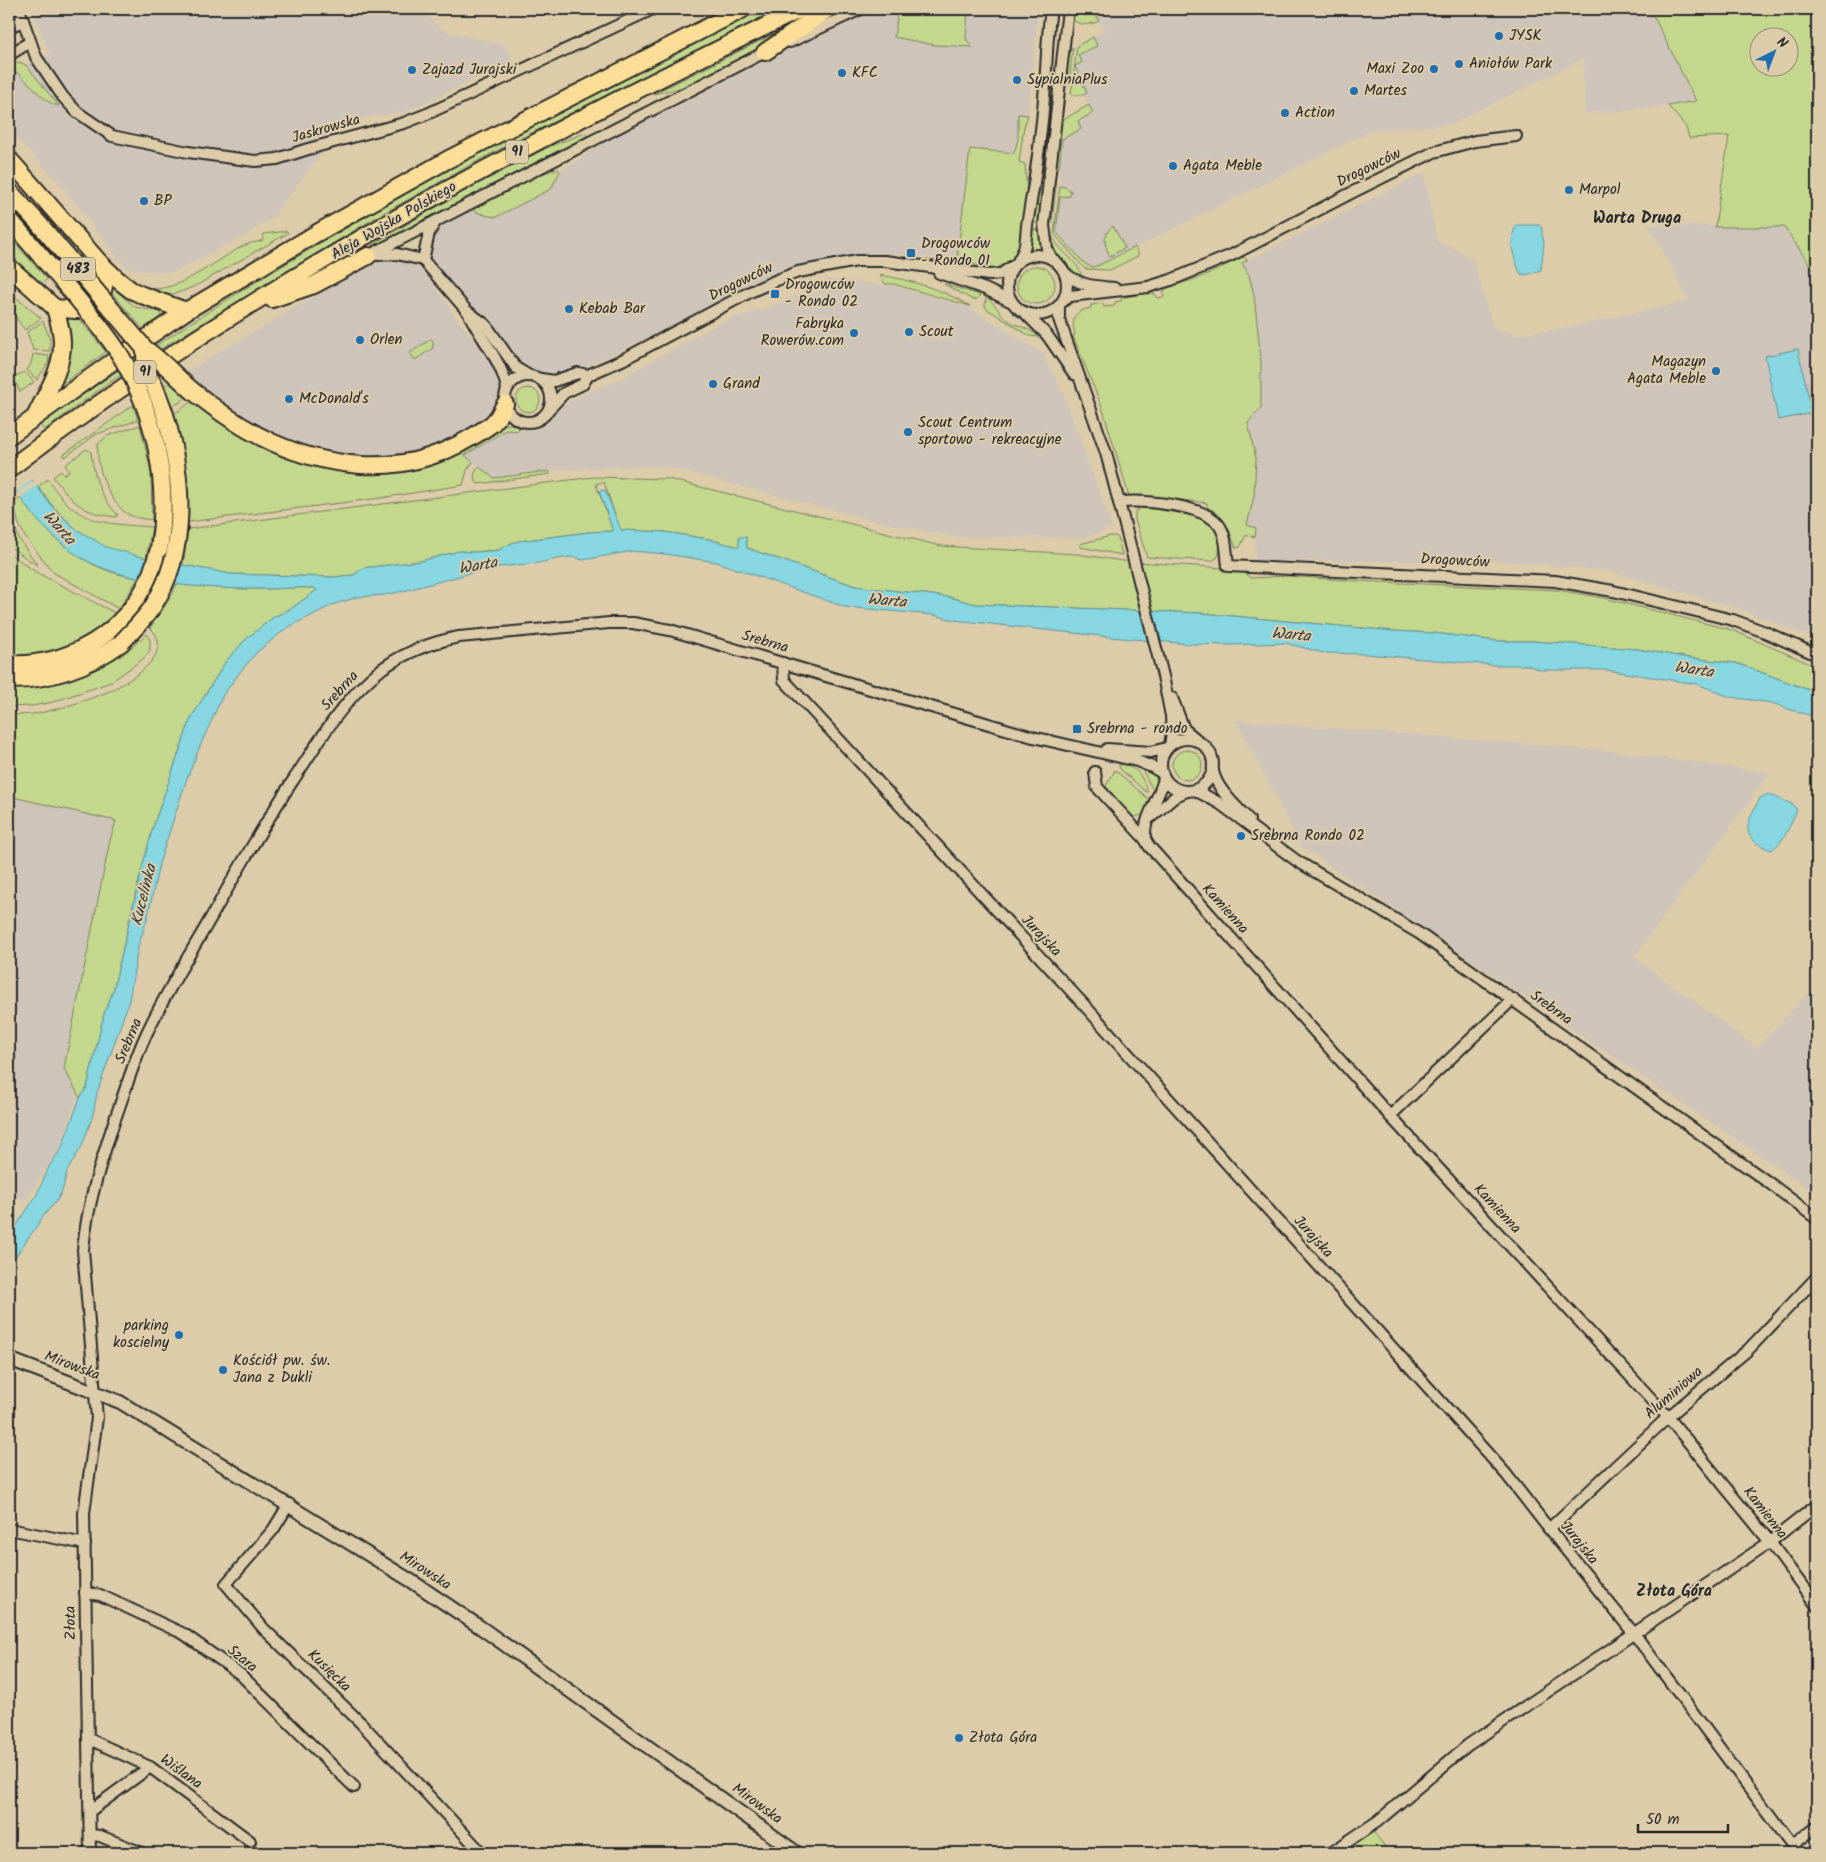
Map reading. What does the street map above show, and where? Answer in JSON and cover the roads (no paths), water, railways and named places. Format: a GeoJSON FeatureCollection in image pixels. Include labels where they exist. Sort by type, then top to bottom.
{"type":"FeatureCollection","features":[{"type":"Feature","properties":{"kind":"main road","name":"Aleja Wojska Polskiego"},"geometry":{"type":"LineString","coordinates":[[9,436],[186,311],[317,233],[447,160],[743,9]]}},
{"type":"Feature","properties":{"kind":"main road","name":"Aleja Wojska Polskiego"},"geometry":{"type":"LineString","coordinates":[[9,469],[166,357],[242,309],[359,240],[528,146],[801,9]]}},
{"type":"Feature","properties":{"kind":"main road"},"geometry":{"type":"LineString","coordinates":[[765,52],[828,9]]}},
{"type":"Feature","properties":{"kind":"main road","name":"483"},"geometry":{"type":"LineString","coordinates":[[9,159],[100,263]]}},
{"type":"Feature","properties":{"kind":"main road","name":"483"},"geometry":{"type":"LineString","coordinates":[[9,191],[145,349]]}},
{"type":"Feature","properties":{"kind":"main road"},"geometry":{"type":"LineString","coordinates":[[9,219],[99,325],[122,356],[139,391],[155,440],[163,507],[159,548],[150,579],[124,618],[105,635],[84,648],[40,663],[9,664]]}},
{"type":"Feature","properties":{"kind":"main road"},"geometry":{"type":"LineString","coordinates":[[242,309],[314,285],[368,256]]}},
{"type":"Feature","properties":{"kind":"main road"},"geometry":{"type":"LineString","coordinates":[[100,263],[131,290],[186,311]]}},
{"type":"Feature","properties":{"kind":"main road"},"geometry":{"type":"LineString","coordinates":[[55,308],[80,310],[88,308],[99,300],[106,282],[100,263]]}},
{"type":"Feature","properties":{"kind":"main road"},"geometry":{"type":"LineString","coordinates":[[9,267],[55,308],[60,329],[62,354],[54,378],[35,417]]}},
{"type":"Feature","properties":{"kind":"main road"},"geometry":{"type":"LineString","coordinates":[[145,349],[159,358],[193,390],[224,415],[253,434],[277,446],[311,458],[341,464],[394,465],[414,462],[438,455],[492,424],[498,417],[506,397]]}},
{"type":"Feature","properties":{"kind":"main road"},"geometry":{"type":"LineString","coordinates":[[9,680],[30,680],[67,672],[92,662],[121,643],[137,626],[152,607],[165,582],[173,560],[179,517],[179,486],[170,434],[164,412],[146,369],[145,349]]}},
{"type":"Feature","properties":{"kind":"street","name":"Jaskrowska"},"geometry":{"type":"LineString","coordinates":[[19,9],[36,57],[63,97],[77,112],[112,136],[188,152],[255,161],[277,159],[308,148],[421,116],[653,9]]}},
{"type":"Feature","properties":{"kind":"street"},"geometry":{"type":"LineString","coordinates":[[368,256],[765,52],[861,9]]}},
{"type":"Feature","properties":{"kind":"street"},"geometry":{"type":"LineString","coordinates":[[1019,260],[1027,241],[1027,226],[1034,184],[1045,86],[1051,9]]}},
{"type":"Feature","properties":{"kind":"street"},"geometry":{"type":"LineString","coordinates":[[1052,259],[1047,249],[1044,225],[1068,9]]}},
{"type":"Feature","properties":{"kind":"street"},"geometry":{"type":"LineString","coordinates":[[9,28],[23,20]]}},
{"type":"Feature","properties":{"kind":"street"},"geometry":{"type":"LineString","coordinates":[[9,54],[30,42]]}},
{"type":"Feature","properties":{"kind":"street","name":"Drogowców"},"geometry":{"type":"LineString","coordinates":[[1061,304],[1070,296],[1130,290],[1171,280],[1232,255],[1434,152],[1475,141],[1516,136]]}},
{"type":"Feature","properties":{"kind":"street"},"geometry":{"type":"LineString","coordinates":[[423,260],[429,232],[437,220]]}},
{"type":"Feature","properties":{"kind":"street"},"geometry":{"type":"LineString","coordinates":[[368,256],[397,254],[423,260],[467,311],[486,325],[516,368],[528,375],[541,379],[549,388],[551,406],[541,418],[527,422],[513,417],[506,397],[503,372],[467,311]]}},
{"type":"Feature","properties":{"kind":"street"},"geometry":{"type":"LineString","coordinates":[[1080,383],[1047,335],[1010,301],[1006,290],[1006,278],[1011,267],[1019,260],[1030,255],[1042,255],[1058,262],[1065,273],[1067,282],[1066,292],[1061,304],[1059,319],[1106,453],[1163,676],[1172,734],[1162,756],[1162,787],[1144,832],[1145,839]]}},
{"type":"Feature","properties":{"kind":"street","name":"Drogowców"},"geometry":{"type":"LineString","coordinates":[[551,406],[564,394],[583,384],[588,375],[629,356],[750,292],[798,272],[857,261],[885,262],[988,275],[1001,274],[1011,267]]}},
{"type":"Feature","properties":{"kind":"street","name":"Drogowców"},"geometry":{"type":"LineString","coordinates":[[919,266],[985,289],[1010,301]]}},
{"type":"Feature","properties":{"kind":"street","name":"Drogowców"},"geometry":{"type":"LineString","coordinates":[[1065,273],[1072,279],[1086,285],[1130,290]]}},
{"type":"Feature","properties":{"kind":"street"},"geometry":{"type":"LineString","coordinates":[[1026,314],[1038,316],[1049,313],[1061,304]]}},
{"type":"Feature","properties":{"kind":"street","name":"Drogowców"},"geometry":{"type":"LineString","coordinates":[[541,379],[554,381],[578,373],[588,375]]}},
{"type":"Feature","properties":{"kind":"street"},"geometry":{"type":"LineString","coordinates":[[506,397],[515,379],[528,375]]}},
{"type":"Feature","properties":{"kind":"street","name":"Drogowców"},"geometry":{"type":"LineString","coordinates":[[1119,502],[1153,503],[1186,508],[1209,516],[1218,524],[1224,535],[1228,566],[1555,581],[1613,591],[1733,620],[1817,655]]}},
{"type":"Feature","properties":{"kind":"street","name":"Srebrna"},"geometry":{"type":"LineString","coordinates":[[96,1392],[83,1250],[85,1230],[102,1159],[144,1038],[163,1001],[255,841],[326,731],[353,697],[383,668],[424,646],[442,640],[609,623],[633,623],[651,626],[783,663],[1033,737],[1137,761],[1152,767],[1163,775]]}},
{"type":"Feature","properties":{"kind":"street","name":"Jurajska"},"geometry":{"type":"LineString","coordinates":[[783,663],[784,680],[1099,1022],[1500,1467],[1635,1635],[1795,1849]]}},
{"type":"Feature","properties":{"kind":"street"},"geometry":{"type":"LineString","coordinates":[[1148,820],[1176,796],[1203,786],[1210,780],[1213,771],[1214,761],[1211,752],[1205,744],[1189,735],[1184,728],[1163,676]]}},
{"type":"Feature","properties":{"kind":"street"},"geometry":{"type":"LineString","coordinates":[[1168,746],[1178,740],[1187,738],[1197,740]]}},
{"type":"Feature","properties":{"kind":"street","name":"Srebrna"},"geometry":{"type":"LineString","coordinates":[[1074,746],[1151,752],[1168,746]]}},
{"type":"Feature","properties":{"kind":"street","name":"Srebrna"},"geometry":{"type":"LineString","coordinates":[[1213,771],[1226,794],[1261,834]]}},
{"type":"Feature","properties":{"kind":"street","name":"Kamienna"},"geometry":{"type":"LineString","coordinates":[[1096,772],[1097,787],[1145,839],[1149,846],[1390,1116],[1668,1416],[1770,1542],[1817,1606]]}},
{"type":"Feature","properties":{"kind":"street"},"geometry":{"type":"LineString","coordinates":[[1163,775],[1170,785],[1178,790],[1191,791]]}},
{"type":"Feature","properties":{"kind":"street","name":"Srebrna"},"geometry":{"type":"LineString","coordinates":[[1191,791],[1213,799],[1297,862],[1420,934],[1817,1219]]}},
{"type":"Feature","properties":{"kind":"street"},"geometry":{"type":"LineString","coordinates":[[1390,1116],[1513,999]]}},
{"type":"Feature","properties":{"kind":"street","name":"Aluminiowa"},"geometry":{"type":"LineString","coordinates":[[1548,1529],[1668,1416],[1748,1350],[1817,1277]]}},
{"type":"Feature","properties":{"kind":"street","name":"Mirowska"},"geometry":{"type":"LineString","coordinates":[[9,1359],[96,1392],[134,1410],[289,1504],[473,1622],[797,1853]]}},
{"type":"Feature","properties":{"kind":"street","name":"Złota"},"geometry":{"type":"LineString","coordinates":[[90,1853],[84,1513],[97,1418],[96,1392]]}},
{"type":"Feature","properties":{"kind":"street","name":"Kusięcka"},"geometry":{"type":"LineString","coordinates":[[289,1504],[274,1530],[226,1584],[264,1629],[361,1723],[482,1853]]}},
{"type":"Feature","properties":{"kind":"street"},"geometry":{"type":"LineString","coordinates":[[1331,1853],[1378,1822],[1468,1745],[1635,1635],[1770,1542],[1817,1505]]}},
{"type":"Feature","properties":{"kind":"street"},"geometry":{"type":"LineString","coordinates":[[9,1529],[85,1544]]}},
{"type":"Feature","properties":{"kind":"street","name":"Szara"},"geometry":{"type":"LineString","coordinates":[[85,1594],[100,1595],[184,1634],[240,1674],[354,1787]]}},
{"type":"Feature","properties":{"kind":"street","name":"Wiślana"},"geometry":{"type":"LineString","coordinates":[[89,1738],[150,1767],[250,1840]]}},
{"type":"Feature","properties":{"kind":"street"},"geometry":{"type":"LineString","coordinates":[[90,1811],[150,1767]]}},
{"type":"Feature","properties":{"kind":"street"},"geometry":{"type":"LineString","coordinates":[[1795,1849],[1817,1826]]}},
{"type":"Feature","properties":{"kind":"street"},"geometry":{"type":"LineString","coordinates":[[90,1835],[100,1836],[142,1853]]}},
{"type":"Feature","properties":{"kind":"water"},"geometry":{"type":"Polygon","coordinates":[[[1517,225],[1539,225],[1542,228],[1544,241],[1541,270],[1526,275],[1521,274],[1516,263],[1512,243],[1512,237],[1517,225]]]}},
{"type":"Feature","properties":{"kind":"water"},"geometry":{"type":"Polygon","coordinates":[[[1798,349],[1812,413],[1778,420],[1765,356],[1798,349]]]}},
{"type":"Feature","properties":{"kind":"water"},"geometry":{"type":"Polygon","coordinates":[[[9,449],[54,509],[76,529],[106,547],[146,558],[231,574],[333,577],[354,575],[363,568],[421,561],[459,551],[499,550],[519,541],[589,532],[613,531],[599,491],[605,490],[621,530],[665,532],[708,539],[739,547],[739,537],[746,537],[747,548],[855,586],[949,597],[975,604],[1201,613],[1393,631],[1434,633],[1497,641],[1533,641],[1637,649],[1689,658],[1736,663],[1817,693],[1817,717],[1772,703],[1730,697],[1697,684],[1606,670],[1541,670],[1527,665],[1493,665],[1366,654],[1324,653],[1285,643],[1190,644],[1110,637],[954,620],[934,615],[845,607],[717,562],[633,551],[583,560],[574,557],[562,558],[538,563],[489,568],[404,591],[385,595],[358,597],[332,605],[287,628],[257,652],[223,695],[186,781],[159,864],[148,916],[138,947],[129,1001],[97,1093],[93,1115],[82,1146],[67,1171],[58,1199],[45,1214],[9,1266],[9,1237],[36,1196],[50,1165],[61,1149],[80,1098],[87,1087],[104,1014],[113,991],[154,824],[191,718],[226,661],[247,638],[274,617],[292,608],[317,590],[315,588],[219,588],[172,584],[126,576],[87,561],[70,550],[45,528],[19,496],[8,475],[9,449]]]}},
{"type":"Feature","properties":{"kind":"water"},"geometry":{"type":"Polygon","coordinates":[[[1768,794],[1792,804],[1797,810],[1784,838],[1771,850],[1753,840],[1748,828],[1751,815],[1760,798],[1768,794]]]}},
{"type":"Feature","properties":{"kind":"place","name":"JYSK"},"geometry":{"type":"Point","coordinates":[1499,36]}},
{"type":"Feature","properties":{"kind":"place","name":"Aniołów Park"},"geometry":{"type":"Point","coordinates":[1459,64]}},
{"type":"Feature","properties":{"kind":"place","name":"Maxi Zoo"},"geometry":{"type":"Point","coordinates":[1434,69]}},
{"type":"Feature","properties":{"kind":"place","name":"Zajazd Jurajski"},"geometry":{"type":"Point","coordinates":[412,70]}},
{"type":"Feature","properties":{"kind":"place","name":"KFC"},"geometry":{"type":"Point","coordinates":[842,73]}},
{"type":"Feature","properties":{"kind":"place","name":"SypialniaPlus"},"geometry":{"type":"Point","coordinates":[1017,80]}},
{"type":"Feature","properties":{"kind":"place","name":"Martes"},"geometry":{"type":"Point","coordinates":[1354,91]}},
{"type":"Feature","properties":{"kind":"place","name":"Action"},"geometry":{"type":"Point","coordinates":[1285,113]}},
{"type":"Feature","properties":{"kind":"place","name":"Agata Meble"},"geometry":{"type":"Point","coordinates":[1173,166]}},
{"type":"Feature","properties":{"kind":"place","name":"Marpol"},"geometry":{"type":"Point","coordinates":[1569,190]}},
{"type":"Feature","properties":{"kind":"place","name":"BP"},"geometry":{"type":"Point","coordinates":[144,201]}},
{"type":"Feature","properties":{"kind":"place","name":"Drogowców - Rondo 01"},"geometry":{"type":"Point","coordinates":[911,253]}},
{"type":"Feature","properties":{"kind":"place","name":"Drogowców - Rondo 02"},"geometry":{"type":"Point","coordinates":[775,294]}},
{"type":"Feature","properties":{"kind":"place","name":"Kebab Bar"},"geometry":{"type":"Point","coordinates":[569,309]}},
{"type":"Feature","properties":{"kind":"place","name":"Scout"},"geometry":{"type":"Point","coordinates":[909,332]}},
{"type":"Feature","properties":{"kind":"place","name":"Fabryka Rowerów.com"},"geometry":{"type":"Point","coordinates":[854,333]}},
{"type":"Feature","properties":{"kind":"place","name":"Orlen"},"geometry":{"type":"Point","coordinates":[360,340]}},
{"type":"Feature","properties":{"kind":"place","name":"Magazyn Agata Meble"},"geometry":{"type":"Point","coordinates":[1716,371]}},
{"type":"Feature","properties":{"kind":"place","name":"Grand"},"geometry":{"type":"Point","coordinates":[713,384]}},
{"type":"Feature","properties":{"kind":"place","name":"McDonald's"},"geometry":{"type":"Point","coordinates":[289,399]}},
{"type":"Feature","properties":{"kind":"place","name":"Scout Centrum sportowo - rekreacyjne"},"geometry":{"type":"Point","coordinates":[908,432]}},
{"type":"Feature","properties":{"kind":"place","name":"Srebrna - rondo"},"geometry":{"type":"Point","coordinates":[1077,729]}},
{"type":"Feature","properties":{"kind":"place","name":"Srebrna Rondo 02"},"geometry":{"type":"Point","coordinates":[1241,836]}},
{"type":"Feature","properties":{"kind":"place","name":"parking koscielny"},"geometry":{"type":"Point","coordinates":[179,1335]}},
{"type":"Feature","properties":{"kind":"place","name":"Kościół pw. św. Jana z Dukli"},"geometry":{"type":"Point","coordinates":[223,1370]}},
{"type":"Feature","properties":{"kind":"place","name":"Złota Góra"},"geometry":{"type":"Point","coordinates":[959,1738]}},
{"type":"Feature","properties":{"kind":"district","name":"Warta Druga"},"geometry":{"type":"Point","coordinates":[1637,218]}},
{"type":"Feature","properties":{"kind":"district","name":"Złota Góra"},"geometry":{"type":"Point","coordinates":[1674,1591]}},
{"type":"Feature","properties":{"kind":"water label","name":"Warta"},"geometry":{"type":"Point","coordinates":[59,528]}},
{"type":"Feature","properties":{"kind":"water label","name":"Warta"},"geometry":{"type":"Point","coordinates":[478,566]}},
{"type":"Feature","properties":{"kind":"water label","name":"Warta"},"geometry":{"type":"Point","coordinates":[887,601]}},
{"type":"Feature","properties":{"kind":"water label","name":"Warta"},"geometry":{"type":"Point","coordinates":[1291,635]}},
{"type":"Feature","properties":{"kind":"water label","name":"Warta"},"geometry":{"type":"Point","coordinates":[1694,670]}},
{"type":"Feature","properties":{"kind":"water label","name":"Kucelinka"},"geometry":{"type":"Point","coordinates":[144,895]}}]}
